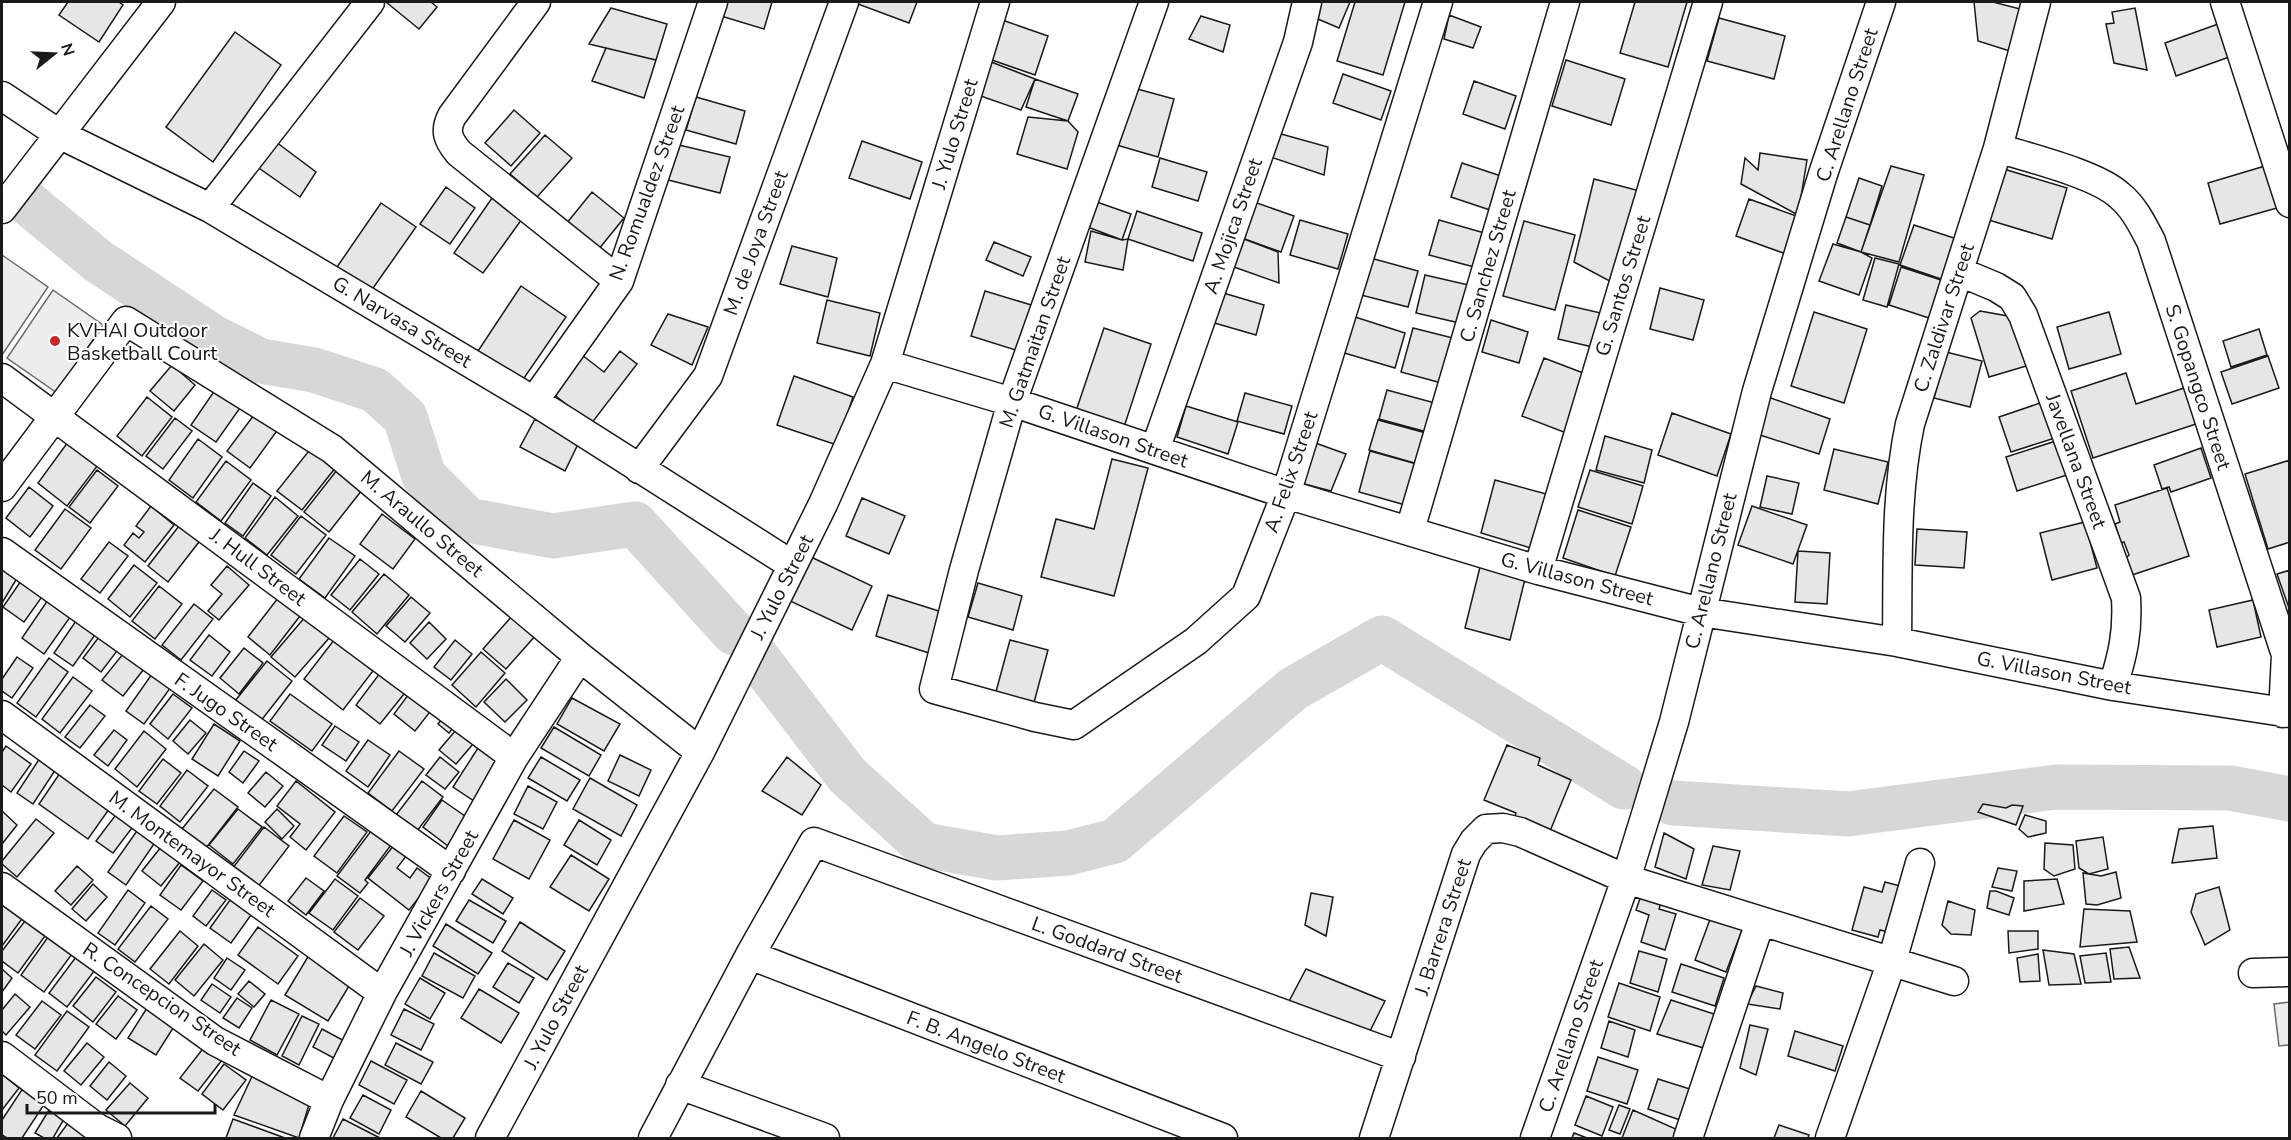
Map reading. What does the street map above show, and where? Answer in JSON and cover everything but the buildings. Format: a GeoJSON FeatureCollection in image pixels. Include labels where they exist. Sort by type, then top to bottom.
{"type":"FeatureCollection","features":[{"type":"Feature","properties":{"kind":"street"},"geometry":{"type":"LineString","coordinates":[[2,209],[161,2]]}},
{"type":"Feature","properties":{"kind":"street"},"geometry":{"type":"LineString","coordinates":[[210,208],[370,2]]}},
{"type":"Feature","properties":{"kind":"street"},"geometry":{"type":"LineString","coordinates":[[536,2],[452,116],[447,125],[447,135],[459,153],[619,281]]}},
{"type":"Feature","properties":{"kind":"street","name":"N. Romualdez Street"},"geometry":{"type":"LineString","coordinates":[[534,400],[619,281],[713,2]]}},
{"type":"Feature","properties":{"kind":"street","name":"M. de Joya Street"},"geometry":{"type":"LineString","coordinates":[[639,469],[708,376],[844,2]]}},
{"type":"Feature","properties":{"kind":"street","name":"J. Yulo Street"},"geometry":{"type":"LineString","coordinates":[[490,1138],[700,752],[823,504],[885,364],[995,2]]}},
{"type":"Feature","properties":{"kind":"street","name":"M. Gatmaitan Street"},"geometry":{"type":"LineString","coordinates":[[934,689],[964,570],[1012,402],[1154,2]]}},
{"type":"Feature","properties":{"kind":"street","name":"A. Mojica Street"},"geometry":{"type":"LineString","coordinates":[[1155,450],[1298,42],[1308,2]]}},
{"type":"Feature","properties":{"kind":"street","name":"A. Felix Street"},"geometry":{"type":"LineString","coordinates":[[934,689],[1035,717],[1074,725],[1196,641],[1246,596],[1286,494],[1438,2]]}},
{"type":"Feature","properties":{"kind":"street","name":"C. Sanchez Street"},"geometry":{"type":"LineString","coordinates":[[1410,530],[1565,2]]}},
{"type":"Feature","properties":{"kind":"street","name":"G. Santos Street"},"geometry":{"type":"LineString","coordinates":[[1538,570],[1708,2]]}},
{"type":"Feature","properties":{"kind":"street","name":"C. Arellano Street"},"geometry":{"type":"LineString","coordinates":[[1535,1138],[1626,879],[1674,722],[1757,391],[1823,174],[1881,2]]}},
{"type":"Feature","properties":{"kind":"street","name":"C. Zaldivar Street"},"geometry":{"type":"LineString","coordinates":[[1897,642],[1899,496],[1902,459],[1910,424],[1998,148],[2036,2]]}},
{"type":"Feature","properties":{"kind":"street"},"geometry":{"type":"LineString","coordinates":[[2225,2],[2289,203]]}},
{"type":"Feature","properties":{"kind":"street","name":"G. Narvasa Street"},"geometry":{"type":"LineString","coordinates":[[2,96],[59,134],[210,208],[534,400],[792,565]]}},
{"type":"Feature","properties":{"kind":"street","name":"S. Gopangco Street"},"geometry":{"type":"LineString","coordinates":[[1998,148],[2094,180],[2119,194],[2139,217],[2151,241],[2286,655],[2286,713]]}},
{"type":"Feature","properties":{"kind":"street","name":"Javellana Street"},"geometry":{"type":"LineString","coordinates":[[1960,272],[2012,297],[2023,315],[2126,598],[2125,646],[2113,686]]}},
{"type":"Feature","properties":{"kind":"street","name":"M. Araullo Street"},"geometry":{"type":"LineString","coordinates":[[54,416],[126,321],[332,448],[580,657],[700,752]]}},
{"type":"Feature","properties":{"kind":"street","name":"G. Villason Street"},"geometry":{"type":"LineString","coordinates":[[885,364],[1012,402],[1286,494],[1538,570],[1701,612],[1897,642],[2113,686],[2286,713]]}},
{"type":"Feature","properties":{"kind":"street","name":"J. Hull Street"},"geometry":{"type":"LineString","coordinates":[[2,378],[514,757]]}},
{"type":"Feature","properties":{"kind":"street"},"geometry":{"type":"LineString","coordinates":[[2,487],[54,416]]}},
{"type":"Feature","properties":{"kind":"street","name":"F. Jugo Street"},"geometry":{"type":"LineString","coordinates":[[2,552],[452,871]]}},
{"type":"Feature","properties":{"kind":"street","name":"J. Vickers Street"},"geometry":{"type":"LineString","coordinates":[[314,1138],[329,1100],[382,993],[514,757],[580,657]]}},
{"type":"Feature","properties":{"kind":"street","name":"M. Montemayor Street"},"geometry":{"type":"LineString","coordinates":[[2,715],[382,993]]}},
{"type":"Feature","properties":{"kind":"street","name":"J. Barrera Street"},"geometry":{"type":"LineString","coordinates":[[1374,1138],[1466,854],[1474,841],[1486,829],[1503,828],[1520,832],[1626,879]]}},
{"type":"Feature","properties":{"kind":"street","name":"L. Goddard Street"},"geometry":{"type":"LineString","coordinates":[[750,955],[814,842],[1401,1057]]}},
{"type":"Feature","properties":{"kind":"street"},"geometry":{"type":"LineString","coordinates":[[1830,1138],[1892,961],[1920,863]]}},
{"type":"Feature","properties":{"kind":"street"},"geometry":{"type":"LineString","coordinates":[[1626,879],[1954,981]]}},
{"type":"Feature","properties":{"kind":"street","name":"R. Concepcion Street"},"geometry":{"type":"LineString","coordinates":[[2,887],[215,1041],[329,1100]]}},
{"type":"Feature","properties":{"kind":"street"},"geometry":{"type":"LineString","coordinates":[[1688,1138],[1760,922]]}},
{"type":"Feature","properties":{"kind":"street"},"geometry":{"type":"LineString","coordinates":[[653,1138],[750,955]]}},
{"type":"Feature","properties":{"kind":"street","name":"F. B. Angelo Street"},"geometry":{"type":"LineString","coordinates":[[750,955],[1222,1138]]}},
{"type":"Feature","properties":{"kind":"street"},"geometry":{"type":"LineString","coordinates":[[2253,973],[2289,972]]}},
{"type":"Feature","properties":{"kind":"street"},"geometry":{"type":"LineString","coordinates":[[2,1056],[97,1128],[117,1138]]}},
{"type":"Feature","properties":{"kind":"street"},"geometry":{"type":"LineString","coordinates":[[680,1085],[825,1138]]}},
{"type":"Feature","properties":{"kind":"shaded area"},"geometry":{"type":"Polygon","coordinates":[[[2,255],[48,287],[2,355],[2,255]]]}},
{"type":"Feature","properties":{"kind":"shaded area","name":"KVHAI Outdoor Basketball Court"},"geometry":{"type":"Polygon","coordinates":[[[53,290],[103,325],[57,393],[7,358],[53,290]]]}},
{"type":"Feature","properties":{"kind":"shaded area"},"geometry":{"type":"Polygon","coordinates":[[[2289,1002],[2289,1045],[2279,1046],[2274,1004],[2289,1002]]]}},
{"type":"Feature","properties":{"kind":"waterway"},"geometry":{"type":"LineString","coordinates":[[23,199],[98,261],[213,337],[261,361],[314,370],[375,390],[405,417],[424,476],[468,520],[553,536],[635,524],[734,633]]}},
{"type":"Feature","properties":{"kind":"waterway"},"geometry":{"type":"LineString","coordinates":[[752,651],[847,775],[924,845],[997,858],[1068,853],[1115,841],[1293,689],[1382,638],[1624,787]]}},
{"type":"Feature","properties":{"kind":"waterway"},"geometry":{"type":"LineString","coordinates":[[1673,803],[1848,814],[2056,787],[2230,788],[2290,799]]}},
{"type":"Feature","properties":{"kind":"place","name":"KVHAI Outdoor Basketball Court"},"geometry":{"type":"Point","coordinates":[55,341]}}]}
